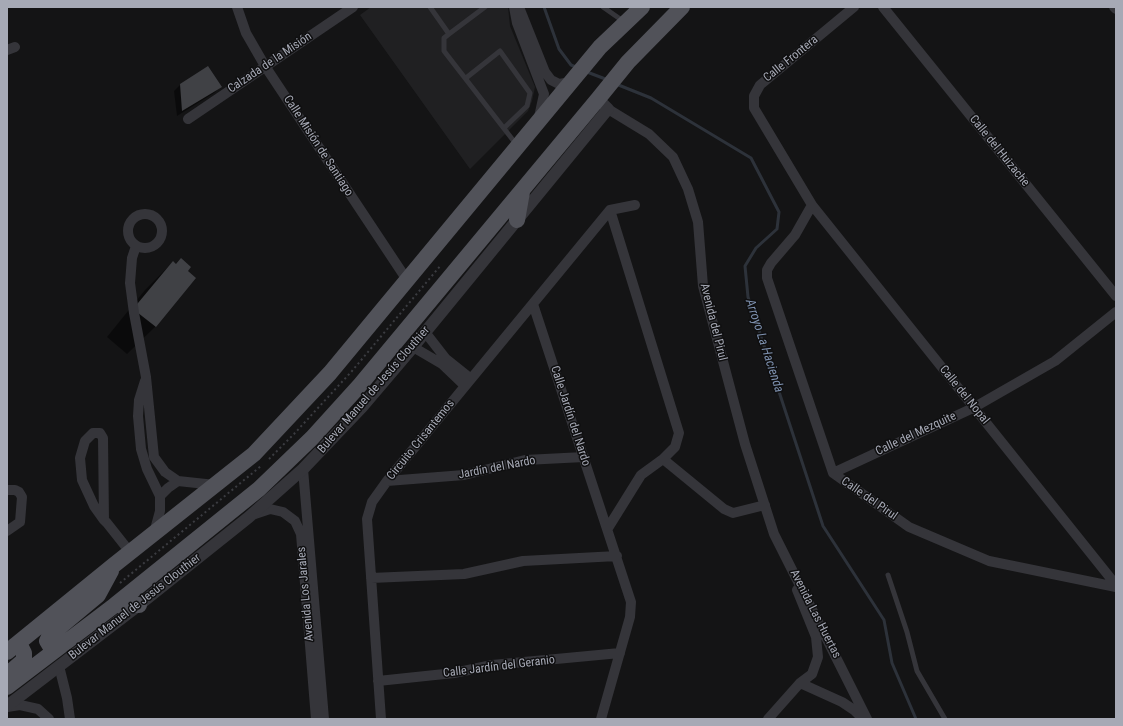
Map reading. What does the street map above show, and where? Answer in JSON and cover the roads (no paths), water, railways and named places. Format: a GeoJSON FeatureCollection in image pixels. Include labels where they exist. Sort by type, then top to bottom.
{"type":"FeatureCollection","features":[{"type":"Feature","properties":{"kind":"main road"},"geometry":{"type":"LineString","coordinates":[[11,648],[254,454],[330,373],[600,47],[642,7]]}},
{"type":"Feature","properties":{"kind":"main road"},"geometry":{"type":"LineString","coordinates":[[7,688],[56,658],[115,605],[259,489],[312,438],[360,385],[522,189],[604,99],[628,62],[682,7]]}},
{"type":"Feature","properties":{"kind":"main road"},"geometry":{"type":"LineString","coordinates":[[517,220],[522,189]]}},
{"type":"Feature","properties":{"kind":"main road"},"geometry":{"type":"LineString","coordinates":[[56,658],[48,646],[47,641],[50,635],[98,595],[114,565]]}},
{"type":"Feature","properties":{"kind":"main road"},"geometry":{"type":"LineString","coordinates":[[115,605],[140,605]]}},
{"type":"Feature","properties":{"kind":"main road"},"geometry":{"type":"LineString","coordinates":[[7,675],[24,660],[24,653],[11,648]]}},
{"type":"Feature","properties":{"kind":"street","name":"Calle Misión de Santiago"},"geometry":{"type":"LineString","coordinates":[[237,7],[246,33],[265,66],[407,280]]}},
{"type":"Feature","properties":{"kind":"street","name":"Calzada de la Misión"},"geometry":{"type":"LineString","coordinates":[[188,119],[352,7]]}},
{"type":"Feature","properties":{"kind":"street"},"geometry":{"type":"LineString","coordinates":[[514,7],[517,23],[544,94],[542,110],[535,126]]}},
{"type":"Feature","properties":{"kind":"street"},"geometry":{"type":"LineString","coordinates":[[519,7],[545,72],[552,80],[559,84],[571,82]]}},
{"type":"Feature","properties":{"kind":"street","name":"Calle Frontera"},"geometry":{"type":"LineString","coordinates":[[812,205],[754,108],[754,96],[760,85],[854,7]]}},
{"type":"Feature","properties":{"kind":"street","name":"Calle del Huizache"},"geometry":{"type":"LineString","coordinates":[[883,7],[1116,296]]}},
{"type":"Feature","properties":{"kind":"street","name":"Bulevar Manuel de Jesús Clouthier"},"geometry":{"type":"LineString","coordinates":[[7,707],[56,658],[140,605],[249,517],[303,469],[362,407],[517,220],[604,99]]}},
{"type":"Feature","properties":{"kind":"street","name":"Avenida del Pirul"},"geometry":{"type":"LineString","coordinates":[[604,99],[649,134],[673,157],[688,189],[698,222],[703,286],[745,444],[774,534],[789,563]]}},
{"type":"Feature","properties":{"kind":"street"},"geometry":{"type":"LineString","coordinates":[[601,719],[630,616],[631,602],[608,528],[641,475],[663,459],[675,447],[679,432],[610,210],[635,205]]}},
{"type":"Feature","properties":{"kind":"street","name":"Calle del Nopal"},"geometry":{"type":"LineString","coordinates":[[812,205],[1116,586]]}},
{"type":"Feature","properties":{"kind":"street","name":"Calle del Pirul"},"geometry":{"type":"LineString","coordinates":[[812,205],[795,234],[771,264],[768,270],[767,278],[833,473],[909,527],[989,561],[1116,586]]}},
{"type":"Feature","properties":{"kind":"street","name":"Circuito Crisantemos"},"geometry":{"type":"LineString","coordinates":[[381,719],[367,519],[368,510],[387,481],[610,210]]}},
{"type":"Feature","properties":{"kind":"street"},"geometry":{"type":"LineString","coordinates":[[136,246],[132,258],[130,284],[146,377],[154,457],[165,472],[178,481],[215,485]]}},
{"type":"Feature","properties":{"kind":"street","name":"Calle Jardín del Nardo"},"geometry":{"type":"LineString","coordinates":[[533,304],[608,528]]}},
{"type":"Feature","properties":{"kind":"street","name":"Calle del Mezquite"},"geometry":{"type":"LineString","coordinates":[[833,473],[973,408],[1055,361],[1116,312]]}},
{"type":"Feature","properties":{"kind":"street"},"geometry":{"type":"LineString","coordinates":[[424,332],[468,382]]}},
{"type":"Feature","properties":{"kind":"street"},"geometry":{"type":"LineString","coordinates":[[413,347],[442,364],[468,382]]}},
{"type":"Feature","properties":{"kind":"street"},"geometry":{"type":"LineString","coordinates":[[146,377],[139,400],[138,416],[141,450],[147,469],[160,496],[160,511],[154,534]]}},
{"type":"Feature","properties":{"kind":"street"},"geometry":{"type":"LineString","coordinates":[[104,520],[103,438],[100,432],[93,433],[85,441],[80,458],[82,480],[94,506],[104,520],[130,552]]}},
{"type":"Feature","properties":{"kind":"street","name":"Jardín del Nardo"},"geometry":{"type":"LineString","coordinates":[[387,481],[464,475],[525,460],[584,457]]}},
{"type":"Feature","properties":{"kind":"street"},"geometry":{"type":"LineString","coordinates":[[663,459],[724,510],[733,513],[765,505]]}},
{"type":"Feature","properties":{"kind":"street","name":"Avenida Los Jarales"},"geometry":{"type":"LineString","coordinates":[[303,469],[324,719]]}},
{"type":"Feature","properties":{"kind":"street"},"geometry":{"type":"LineString","coordinates":[[160,496],[178,481]]}},
{"type":"Feature","properties":{"kind":"street"},"geometry":{"type":"LineString","coordinates":[[7,490],[19,492],[22,497],[20,522],[7,531]]}},
{"type":"Feature","properties":{"kind":"street","name":"Avenida Los Jarales"},"geometry":{"type":"LineString","coordinates":[[249,517],[270,509],[283,512],[295,521],[301,534],[316,719]]}},
{"type":"Feature","properties":{"kind":"street"},"geometry":{"type":"LineString","coordinates":[[371,578],[464,574],[523,561],[617,556]]}},
{"type":"Feature","properties":{"kind":"street","name":"Avenida Las Huertas"},"geometry":{"type":"LineString","coordinates":[[768,719],[800,683],[812,674],[818,657],[816,637],[800,598],[789,563]]}},
{"type":"Feature","properties":{"kind":"street","name":"Avenida Las Huertas"},"geometry":{"type":"LineString","coordinates":[[789,563],[867,719]]}},
{"type":"Feature","properties":{"kind":"street","name":"Calle Jardín del Geranio"},"geometry":{"type":"LineString","coordinates":[[378,681],[454,673],[492,666],[620,653]]}},
{"type":"Feature","properties":{"kind":"street"},"geometry":{"type":"LineString","coordinates":[[56,658],[67,698],[70,719]]}},
{"type":"Feature","properties":{"kind":"street"},"geometry":{"type":"LineString","coordinates":[[800,683],[842,702],[863,719]]}},
{"type":"Feature","properties":{"kind":"street"},"geometry":{"type":"LineString","coordinates":[[7,707],[20,705],[38,709],[49,719]]}},
{"type":"Feature","properties":{"kind":"lane"},"geometry":{"type":"LineString","coordinates":[[430,7],[449,34]]}},
{"type":"Feature","properties":{"kind":"lane"},"geometry":{"type":"LineString","coordinates":[[485,7],[444,38],[444,51],[518,147]]}},
{"type":"Feature","properties":{"kind":"lane"},"geometry":{"type":"LineString","coordinates":[[603,7],[625,23]]}},
{"type":"Feature","properties":{"kind":"lane"},"geometry":{"type":"LineString","coordinates":[[466,78],[500,51],[530,93],[527,106],[504,128]]}},
{"type":"Feature","properties":{"kind":"lane"},"geometry":{"type":"LineString","coordinates":[[888,575],[908,632],[917,671],[945,719]]}},
{"type":"Feature","properties":{"kind":"waterway","name":"Arroyo La Hacienda"},"geometry":{"type":"LineString","coordinates":[[544,7],[559,49],[571,65],[576,67]]}},
{"type":"Feature","properties":{"kind":"waterway","name":"Arroyo La Hacienda"},"geometry":{"type":"LineString","coordinates":[[587,72],[608,80]]}},
{"type":"Feature","properties":{"kind":"waterway","name":"Arroyo La Hacienda"},"geometry":{"type":"LineString","coordinates":[[616,84],[651,98],[751,158],[779,212],[777,229],[756,248],[745,266],[748,297],[823,526],[884,620],[892,663],[916,719]]}}]}
